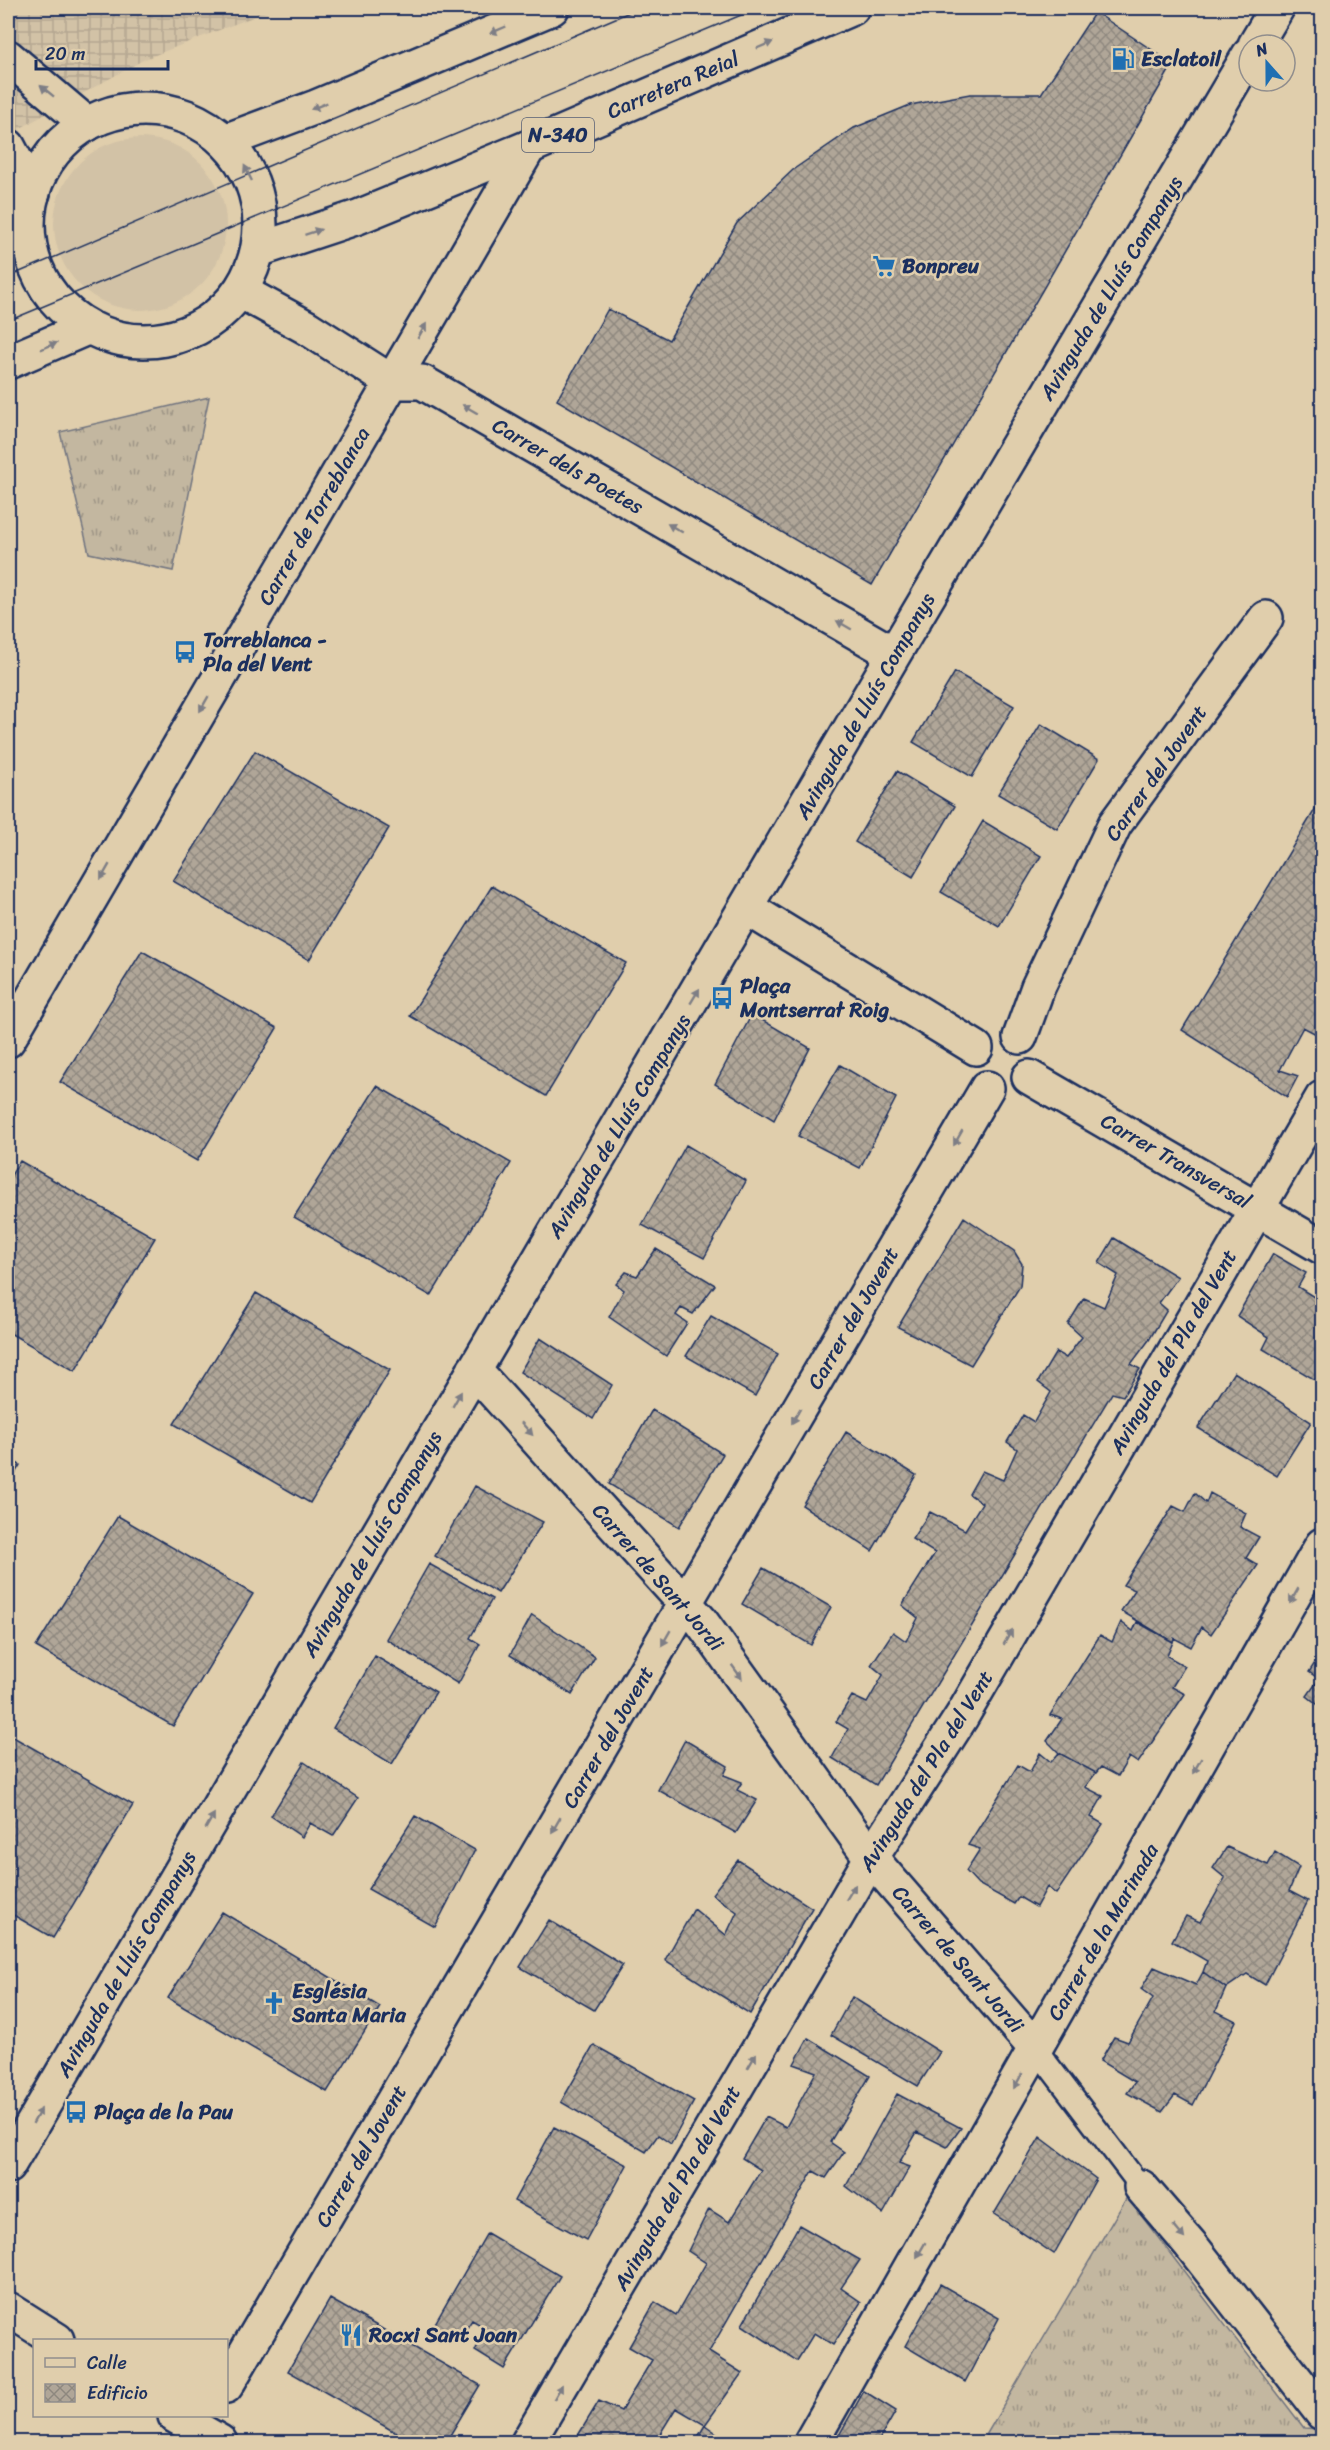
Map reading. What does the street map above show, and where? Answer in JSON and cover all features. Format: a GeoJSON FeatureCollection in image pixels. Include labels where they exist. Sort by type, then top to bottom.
{"type":"FeatureCollection","features":[{"type":"Feature","properties":{"kind":"street"},"geometry":{"type":"LineString","coordinates":[[225,141],[316,107],[552,8]]}},
{"type":"Feature","properties":{"kind":"street","name":"Carretera Reial"},"geometry":{"type":"LineString","coordinates":[[258,250],[358,217],[529,147],[852,8]]}},
{"type":"Feature","properties":{"kind":"street"},"geometry":{"type":"LineString","coordinates":[[1262,33],[1277,8]]}},
{"type":"Feature","properties":{"kind":"street"},"geometry":{"type":"LineString","coordinates":[[8,57],[87,124]]}},
{"type":"Feature","properties":{"kind":"street","name":"Avinguda de Lluís Companys"},"geometry":{"type":"LineString","coordinates":[[8,2166],[894,654],[1237,75]]}},
{"type":"Feature","properties":{"kind":"street"},"geometry":{"type":"LineString","coordinates":[[8,146],[23,216],[32,254],[48,290],[72,315],[89,327],[109,335],[129,340],[172,338],[192,331],[210,320],[240,291],[254,264],[261,228],[256,194],[242,161],[225,141],[198,122],[167,111],[134,109],[102,117],[87,124],[53,153],[23,216]]}},
{"type":"Feature","properties":{"kind":"street","name":"Carrer de Torreblanca"},"geometry":{"type":"LineString","coordinates":[[8,1040],[529,147]]}},
{"type":"Feature","properties":{"kind":"street"},"geometry":{"type":"LineString","coordinates":[[240,291],[306,327],[392,382]]}},
{"type":"Feature","properties":{"kind":"street"},"geometry":{"type":"LineString","coordinates":[[8,362],[89,327]]}},
{"type":"Feature","properties":{"kind":"street","name":"Carrer dels Poetes"},"geometry":{"type":"LineString","coordinates":[[392,382],[422,382],[894,654]]}},
{"type":"Feature","properties":{"kind":"street","name":"Carrer del Jovent"},"geometry":{"type":"LineString","coordinates":[[1020,1038],[1038,987],[1115,824],[1266,618]]}},
{"type":"Feature","properties":{"kind":"street"},"geometry":{"type":"LineString","coordinates":[[747,908],[976,1048]]}},
{"type":"Feature","properties":{"kind":"street"},"geometry":{"type":"LineString","coordinates":[[1007,1032],[1020,1038],[1030,1049],[1032,1056],[1033,1062],[1029,1077],[1020,1086],[1007,1092],[987,1088],[977,1079],[973,1067],[976,1048],[980,1041],[992,1033],[1007,1032]]}},
{"type":"Feature","properties":{"kind":"street","name":"Carrer Transversal"},"geometry":{"type":"LineString","coordinates":[[1029,1077],[1323,1247]]}},
{"type":"Feature","properties":{"kind":"street","name":"Carrer del Jovent"},"geometry":{"type":"LineString","coordinates":[[228,2383],[686,1605],[987,1088]]}},
{"type":"Feature","properties":{"kind":"street","name":"Avinguda del Pla del Vent"},"geometry":{"type":"LineString","coordinates":[[528,2442],[871,1858],[962,1716],[1257,1207],[1323,1098]]}},
{"type":"Feature","properties":{"kind":"street","name":"Carrer de Sant Jordi"},"geometry":{"type":"LineString","coordinates":[[474,1370],[701,1622],[871,1858],[1036,2049]]}},
{"type":"Feature","properties":{"kind":"street","name":"Carrer de la Marinada"},"geometry":{"type":"LineString","coordinates":[[811,2442],[1323,1545]]}},
{"type":"Feature","properties":{"kind":"street","name":"Carrer de Sant Jordi"},"geometry":{"type":"LineString","coordinates":[[1141,2187],[1190,2244],[1323,2413]]}},
{"type":"Feature","properties":{"kind":"street"},"geometry":{"type":"LineString","coordinates":[[8,2309],[55,2339]]}},
{"type":"Feature","properties":{"kind":"lane","name":"Carrer de Sant Jordi"},"geometry":{"type":"LineString","coordinates":[[1036,2049],[1141,2187]]}},
{"type":"Feature","properties":{"kind":"shaded area"},"geometry":{"type":"Polygon","coordinates":[[[8,8],[276,8],[145,59],[8,135],[8,8]]]}},
{"type":"Feature","properties":{"kind":"shaded area"},"geometry":{"type":"Polygon","coordinates":[[[140,138],[157,139],[173,144],[188,152],[201,163],[212,176],[220,191],[225,207],[225,241],[220,257],[212,272],[201,285],[188,296],[173,304],[157,309],[140,310],[123,309],[107,304],[92,296],[79,285],[68,272],[60,257],[55,241],[54,224],[55,207],[60,191],[68,176],[79,163],[92,152],[107,144],[123,139],[140,138]]]}},
{"type":"Feature","properties":{"kind":"green space"},"geometry":{"type":"Polygon","coordinates":[[[209,397],[173,571],[89,553],[60,432],[209,397]]]}},
{"type":"Feature","properties":{"kind":"green space"},"geometry":{"type":"Polygon","coordinates":[[[1127,2197],[1304,2428],[1322,2429],[1322,2442],[982,2442],[1127,2197]]]}},
{"type":"Feature","properties":{"kind":"building","name":"Bonpreu"},"geometry":{"type":"Polygon","coordinates":[[[1095,12],[1173,64],[872,585],[557,400],[608,309],[669,340],[737,223],[794,169],[854,128],[910,105],[970,94],[1041,94],[1095,12]]]}},
{"type":"Feature","properties":{"kind":"building"},"geometry":{"type":"Polygon","coordinates":[[[955,672],[1014,706],[972,777],[913,742],[955,672]]]}},
{"type":"Feature","properties":{"kind":"building"},"geometry":{"type":"Polygon","coordinates":[[[1041,724],[1099,759],[1057,829],[998,794],[1041,724]]]}},
{"type":"Feature","properties":{"kind":"building"},"geometry":{"type":"Polygon","coordinates":[[[255,751],[389,828],[309,960],[173,881],[255,751]]]}},
{"type":"Feature","properties":{"kind":"building"},"geometry":{"type":"Polygon","coordinates":[[[897,771],[955,806],[913,877],[855,842],[897,771]]]}},
{"type":"Feature","properties":{"kind":"building"},"geometry":{"type":"Polygon","coordinates":[[[1322,798],[1322,1037],[1303,1027],[1280,1070],[1298,1076],[1287,1097],[1182,1030],[1322,798]]]}},
{"type":"Feature","properties":{"kind":"building"},"geometry":{"type":"Polygon","coordinates":[[[983,821],[1041,856],[999,926],[941,892],[983,821]]]}},
{"type":"Feature","properties":{"kind":"building"},"geometry":{"type":"Polygon","coordinates":[[[492,886],[626,963],[546,1096],[410,1016],[492,886]]]}},
{"type":"Feature","properties":{"kind":"building"},"geometry":{"type":"Polygon","coordinates":[[[142,951],[277,1028],[197,1161],[60,1082],[142,951]]]}},
{"type":"Feature","properties":{"kind":"building"},"geometry":{"type":"Polygon","coordinates":[[[752,1014],[810,1048],[774,1120],[715,1084],[752,1014]]]}},
{"type":"Feature","properties":{"kind":"building"},"geometry":{"type":"Polygon","coordinates":[[[840,1065],[896,1098],[860,1168],[798,1136],[840,1065]]]}},
{"type":"Feature","properties":{"kind":"building"},"geometry":{"type":"Polygon","coordinates":[[[377,1086],[511,1163],[431,1296],[294,1217],[377,1086]]]}},
{"type":"Feature","properties":{"kind":"building"},"geometry":{"type":"Polygon","coordinates":[[[686,1145],[746,1181],[704,1258],[642,1225],[686,1145]]]}},
{"type":"Feature","properties":{"kind":"building"},"geometry":{"type":"Polygon","coordinates":[[[20,1161],[155,1238],[75,1371],[8,1332],[8,1180],[20,1161]]]}},
{"type":"Feature","properties":{"kind":"building"},"geometry":{"type":"Polygon","coordinates":[[[964,1217],[1014,1251],[1022,1264],[1020,1286],[971,1365],[898,1327],[964,1217]]]}},
{"type":"Feature","properties":{"kind":"building"},"geometry":{"type":"Polygon","coordinates":[[[1114,1238],[1178,1277],[1159,1303],[1167,1310],[1131,1364],[1140,1369],[1123,1396],[1112,1393],[876,1785],[832,1758],[848,1729],[836,1722],[852,1696],[867,1703],[883,1675],[871,1665],[893,1632],[906,1641],[918,1618],[902,1605],[935,1553],[912,1539],[930,1512],[965,1530],[982,1503],[969,1494],[982,1471],[1003,1480],[1017,1449],[1007,1442],[1023,1415],[1034,1422],[1051,1392],[1038,1382],[1056,1352],[1066,1358],[1082,1337],[1068,1324],[1084,1298],[1104,1307],[1118,1275],[1099,1263],[1114,1238]]]}},
{"type":"Feature","properties":{"kind":"building"},"geometry":{"type":"Polygon","coordinates":[[[656,1249],[715,1285],[693,1314],[681,1308],[676,1315],[687,1323],[666,1356],[609,1317],[624,1290],[616,1284],[626,1272],[637,1276],[656,1249]]]}},
{"type":"Feature","properties":{"kind":"building"},"geometry":{"type":"Polygon","coordinates":[[[1273,1254],[1306,1273],[1298,1287],[1322,1302],[1322,1384],[1263,1349],[1269,1337],[1237,1316],[1273,1254]]]}},
{"type":"Feature","properties":{"kind":"building"},"geometry":{"type":"Polygon","coordinates":[[[256,1293],[390,1370],[310,1503],[174,1424],[256,1293]]]}},
{"type":"Feature","properties":{"kind":"building"},"geometry":{"type":"Polygon","coordinates":[[[711,1316],[778,1354],[755,1396],[686,1356],[711,1316]]]}},
{"type":"Feature","properties":{"kind":"building"},"geometry":{"type":"Polygon","coordinates":[[[540,1338],[612,1385],[593,1419],[520,1372],[540,1338]]]}},
{"type":"Feature","properties":{"kind":"building"},"geometry":{"type":"Polygon","coordinates":[[[1234,1372],[1311,1422],[1277,1476],[1198,1428],[1234,1372]]]}},
{"type":"Feature","properties":{"kind":"building"},"geometry":{"type":"Polygon","coordinates":[[[652,1410],[723,1454],[679,1527],[609,1484],[652,1410]]]}},
{"type":"Feature","properties":{"kind":"building"},"geometry":{"type":"Polygon","coordinates":[[[846,1432],[916,1475],[872,1551],[802,1505],[846,1432]]]}},
{"type":"Feature","properties":{"kind":"building"},"geometry":{"type":"Polygon","coordinates":[[[8,1458],[20,1465],[8,1485],[8,1458]]]}},
{"type":"Feature","properties":{"kind":"building"},"geometry":{"type":"Polygon","coordinates":[[[475,1486],[543,1522],[498,1593],[435,1556],[475,1486]]]}},
{"type":"Feature","properties":{"kind":"building"},"geometry":{"type":"Polygon","coordinates":[[[1195,1493],[1206,1503],[1210,1493],[1246,1513],[1240,1527],[1259,1537],[1246,1558],[1258,1565],[1211,1634],[1202,1627],[1191,1647],[1174,1638],[1173,1642],[1121,1611],[1135,1590],[1123,1585],[1173,1506],[1185,1512],[1195,1493]]]}},
{"type":"Feature","properties":{"kind":"building"},"geometry":{"type":"Polygon","coordinates":[[[118,1516],[253,1594],[173,1726],[36,1647],[118,1516]]]}},
{"type":"Feature","properties":{"kind":"building"},"geometry":{"type":"Polygon","coordinates":[[[429,1564],[492,1599],[470,1638],[480,1644],[458,1684],[386,1639],[429,1564]]]}},
{"type":"Feature","properties":{"kind":"building"},"geometry":{"type":"Polygon","coordinates":[[[763,1568],[831,1607],[811,1645],[742,1604],[763,1568]]]}},
{"type":"Feature","properties":{"kind":"building"},"geometry":{"type":"Polygon","coordinates":[[[532,1615],[595,1657],[572,1695],[510,1655],[532,1615]]]}},
{"type":"Feature","properties":{"kind":"building"},"geometry":{"type":"Polygon","coordinates":[[[1121,1622],[1133,1631],[1137,1622],[1173,1642],[1167,1656],[1185,1666],[1172,1687],[1185,1694],[1138,1763],[1129,1757],[1118,1776],[1101,1767],[1096,1773],[1059,1753],[1047,1741],[1062,1719],[1050,1715],[1100,1635],[1112,1642],[1121,1622]]]}},
{"type":"Feature","properties":{"kind":"building"},"geometry":{"type":"Polygon","coordinates":[[[1322,1652],[1322,1708],[1307,1696],[1319,1679],[1309,1672],[1322,1652]]]}},
{"type":"Feature","properties":{"kind":"building"},"geometry":{"type":"Polygon","coordinates":[[[375,1656],[436,1692],[392,1764],[333,1728],[375,1656]]]}},
{"type":"Feature","properties":{"kind":"building"},"geometry":{"type":"Polygon","coordinates":[[[8,1734],[133,1805],[53,1938],[8,1912],[8,1734]]]}},
{"type":"Feature","properties":{"kind":"building"},"geometry":{"type":"Polygon","coordinates":[[[685,1740],[728,1766],[724,1775],[742,1782],[737,1790],[757,1800],[736,1833],[658,1790],[685,1740]]]}},
{"type":"Feature","properties":{"kind":"building"},"geometry":{"type":"Polygon","coordinates":[[[1040,1753],[1051,1762],[1059,1753],[1096,1773],[1085,1787],[1103,1796],[1091,1817],[1103,1824],[1056,1894],[1047,1887],[1036,1907],[1019,1897],[1014,1904],[978,1884],[966,1871],[980,1849],[968,1845],[1018,1765],[1030,1772],[1040,1753]]]}},
{"type":"Feature","properties":{"kind":"building"},"geometry":{"type":"Polygon","coordinates":[[[304,1762],[358,1798],[333,1836],[310,1823],[302,1837],[271,1816],[304,1762]]]}},
{"type":"Feature","properties":{"kind":"building"},"geometry":{"type":"Polygon","coordinates":[[[415,1816],[475,1850],[435,1927],[368,1889],[415,1816]]]}},
{"type":"Feature","properties":{"kind":"building"},"geometry":{"type":"Polygon","coordinates":[[[1227,1847],[1268,1865],[1275,1852],[1299,1867],[1289,1891],[1308,1901],[1265,1985],[1247,1974],[1226,1988],[1203,1972],[1207,1961],[1172,1941],[1186,1916],[1200,1922],[1225,1878],[1213,1868],[1227,1847]]]}},
{"type":"Feature","properties":{"kind":"building"},"geometry":{"type":"Polygon","coordinates":[[[738,1860],[812,1908],[750,2014],[665,1960],[694,1909],[726,1935],[737,1912],[712,1894],[738,1860]]]}},
{"type":"Feature","properties":{"kind":"building","name":"Església Santa Maria"},"geometry":{"type":"Polygon","coordinates":[[[222,1912],[380,2007],[327,2092],[168,1998],[222,1912]]]}},
{"type":"Feature","properties":{"kind":"building"},"geometry":{"type":"Polygon","coordinates":[[[549,1920],[623,1965],[594,2010],[520,1967],[549,1920]]]}},
{"type":"Feature","properties":{"kind":"building"},"geometry":{"type":"Polygon","coordinates":[[[1154,1967],[1196,1985],[1203,1972],[1226,1988],[1216,2011],[1236,2021],[1193,2105],[1175,2095],[1162,2112],[1127,2093],[1135,2082],[1100,2061],[1114,2037],[1128,2042],[1153,1998],[1141,1989],[1154,1967]]]}},
{"type":"Feature","properties":{"kind":"building"},"geometry":{"type":"Polygon","coordinates":[[[852,1997],[940,2052],[918,2086],[831,2035],[852,1997]]]}},
{"type":"Feature","properties":{"kind":"building"},"geometry":{"type":"Polygon","coordinates":[[[808,2038],[870,2076],[830,2142],[844,2152],[826,2178],[813,2171],[709,2352],[742,2373],[705,2425],[676,2408],[655,2442],[574,2442],[599,2401],[621,2411],[652,2360],[629,2347],[655,2302],[676,2315],[706,2263],[688,2251],[709,2209],[729,2222],[761,2170],[742,2158],[766,2117],[786,2127],[816,2072],[794,2064],[808,2038]]]}},
{"type":"Feature","properties":{"kind":"building"},"geometry":{"type":"Polygon","coordinates":[[[594,2045],[694,2101],[671,2144],[658,2135],[646,2152],[561,2102],[594,2045]]]}},
{"type":"Feature","properties":{"kind":"building"},"geometry":{"type":"Polygon","coordinates":[[[897,2094],[961,2128],[947,2147],[917,2132],[899,2163],[910,2167],[883,2214],[846,2186],[897,2094]]]}},
{"type":"Feature","properties":{"kind":"building"},"geometry":{"type":"Polygon","coordinates":[[[554,2127],[627,2165],[586,2240],[514,2201],[554,2127]]]}},
{"type":"Feature","properties":{"kind":"building"},"geometry":{"type":"Polygon","coordinates":[[[1040,2137],[1096,2179],[1054,2254],[994,2214],[1040,2137]]]}},
{"type":"Feature","properties":{"kind":"building"},"geometry":{"type":"Polygon","coordinates":[[[799,2225],[860,2260],[841,2288],[861,2302],[833,2345],[814,2333],[797,2361],[742,2325],[799,2225]]]}},
{"type":"Feature","properties":{"kind":"building"},"geometry":{"type":"Polygon","coordinates":[[[487,2233],[560,2276],[504,2369],[475,2351],[486,2328],[472,2320],[458,2341],[433,2327],[487,2233]]]}},
{"type":"Feature","properties":{"kind":"building"},"geometry":{"type":"Polygon","coordinates":[[[940,2284],[999,2318],[965,2382],[905,2346],[940,2284]]]}},
{"type":"Feature","properties":{"kind":"building","name":"Rocxi Sant Joan"},"geometry":{"type":"Polygon","coordinates":[[[330,2299],[480,2385],[446,2442],[412,2442],[288,2371],[330,2299]]]}},
{"type":"Feature","properties":{"kind":"building"},"geometry":{"type":"Polygon","coordinates":[[[864,2391],[896,2411],[878,2442],[843,2442],[837,2439],[864,2391]]]}},
{"type":"Feature","properties":{"kind":"building"},"geometry":{"type":"Polygon","coordinates":[[[705,2425],[729,2442],[695,2442],[705,2425]]]}},
{"type":"Feature","properties":{"kind":"tram line"},"geometry":{"type":"LineString","coordinates":[[8,277],[639,8]]}},
{"type":"Feature","properties":{"kind":"tram line"},"geometry":{"type":"LineString","coordinates":[[8,321],[758,8]]}},
{"type":"Feature","properties":{"kind":"place","name":"Esclatoil"},"geometry":{"type":"Point","coordinates":[1123,59]}},
{"type":"Feature","properties":{"kind":"place","name":"Bonpreu"},"geometry":{"type":"Point","coordinates":[884,266]}},
{"type":"Feature","properties":{"kind":"place","name":"Torreblanca - Pla del Vent"},"geometry":{"type":"Point","coordinates":[185,652]}},
{"type":"Feature","properties":{"kind":"place","name":"Plaça Montserrat Roig"},"geometry":{"type":"Point","coordinates":[722,998]}},
{"type":"Feature","properties":{"kind":"place","name":"Església Santa Maria"},"geometry":{"type":"Point","coordinates":[274,2003]}},
{"type":"Feature","properties":{"kind":"place","name":"Plaça de la Pau"},"geometry":{"type":"Point","coordinates":[76,2112]}},
{"type":"Feature","properties":{"kind":"place","name":"Rocxi Sant Joan"},"geometry":{"type":"Point","coordinates":[351,2335]}}]}
